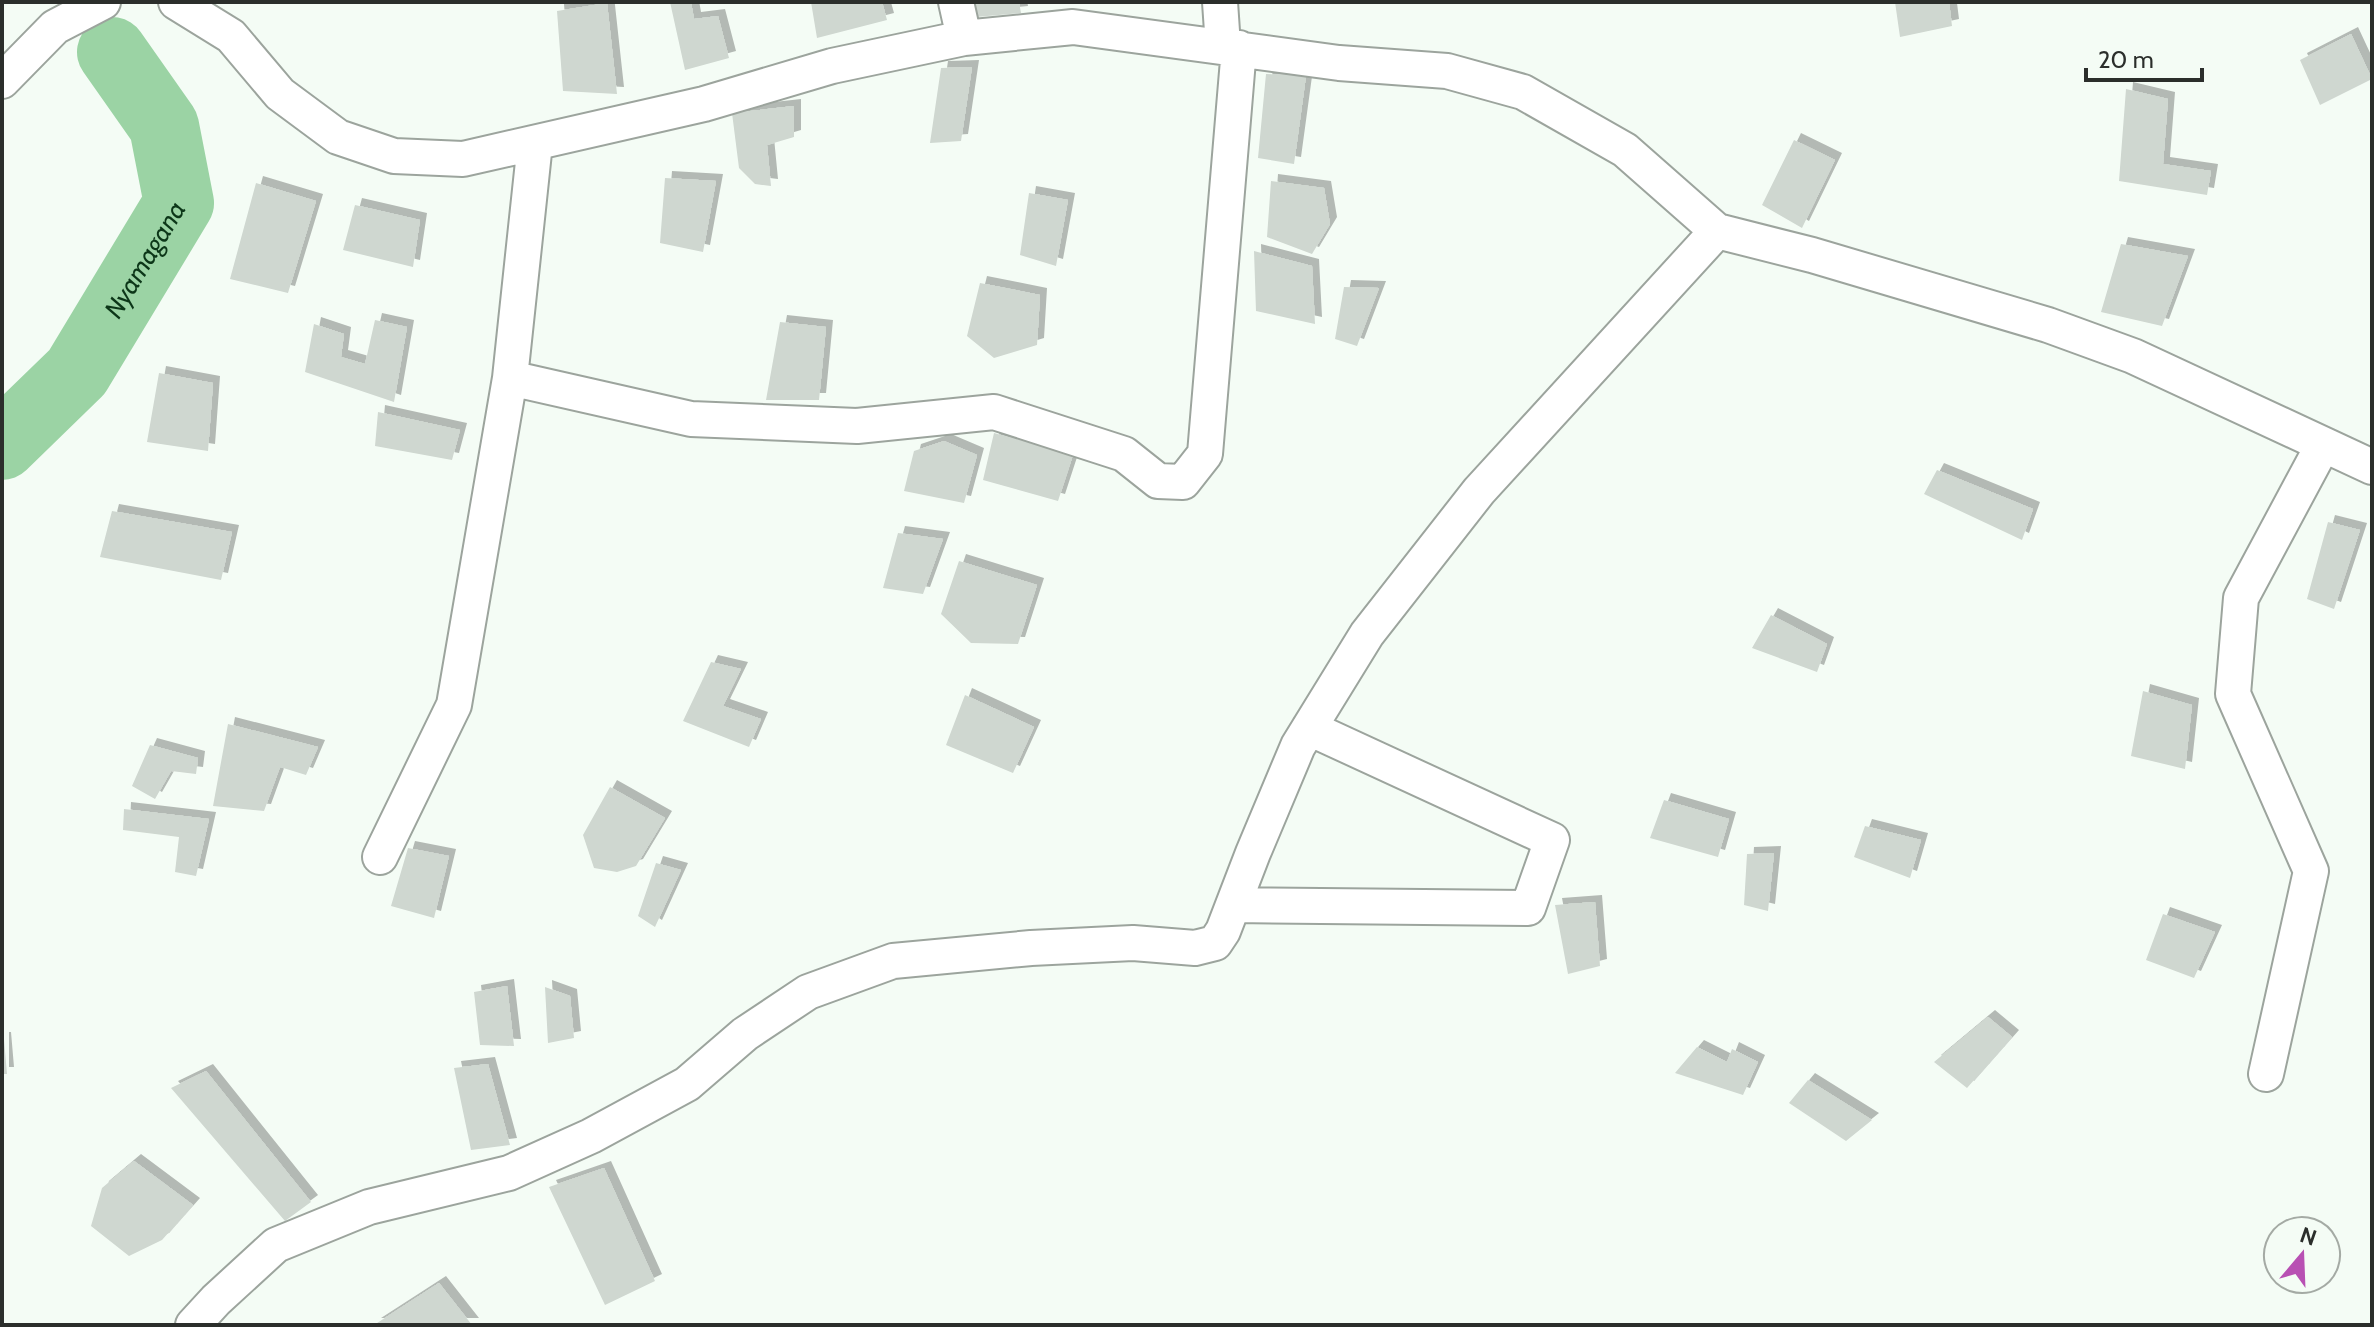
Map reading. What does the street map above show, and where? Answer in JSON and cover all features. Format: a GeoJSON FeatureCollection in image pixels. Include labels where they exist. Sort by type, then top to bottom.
{"type":"FeatureCollection","features":[{"type":"Feature","properties":{"kind":"street"},"geometry":{"type":"LineString","coordinates":[[2,81],[55,27],[103,2]]}},
{"type":"Feature","properties":{"kind":"street"},"geometry":{"type":"LineString","coordinates":[[176,2],[231,36],[280,94],[338,137],[394,156],[463,159],[704,104],[832,66],[964,38],[1073,27],[1339,63],[1447,71],[1523,92],[1625,150],[1717,231],[1812,255],[2048,325],[2133,356],[2372,467]]}},
{"type":"Feature","properties":{"kind":"street"},"geometry":{"type":"LineString","coordinates":[[956,2],[964,38]]}},
{"type":"Feature","properties":{"kind":"street"},"geometry":{"type":"LineString","coordinates":[[510,378],[691,419],[857,426],[994,412],[1124,454],[1158,481],[1183,482],[1205,454],[1231,47],[1220,2]]}},
{"type":"Feature","properties":{"kind":"street"},"geometry":{"type":"LineString","coordinates":[[380,857],[454,705],[510,378],[535,143]]}},
{"type":"Feature","properties":{"kind":"street"},"geometry":{"type":"LineString","coordinates":[[193,1325],[276,1245],[369,1207],[509,1173],[591,1136],[687,1084],[745,1034],[808,992],[893,961],[1031,948],[1133,943],[1195,948],[1215,943],[1223,931],[1298,746],[1367,634],[1479,491],[1717,231]]}},
{"type":"Feature","properties":{"kind":"street"},"geometry":{"type":"LineString","coordinates":[[2266,1074],[2311,871],[2233,694],[2241,598],[2323,445]]}},
{"type":"Feature","properties":{"kind":"street"},"geometry":{"type":"LineString","coordinates":[[1233,905],[1528,908],[1552,840],[1309,728]]}},
{"type":"Feature","properties":{"kind":"building"},"geometry":{"type":"Polygon","coordinates":[[[670,2],[691,2],[694,19],[718,16],[729,58],[685,70],[670,2]]]}},
{"type":"Feature","properties":{"kind":"building"},"geometry":{"type":"Polygon","coordinates":[[[811,2],[882,2],[887,20],[817,38],[811,2]]]}},
{"type":"Feature","properties":{"kind":"building"},"geometry":{"type":"Polygon","coordinates":[[[973,2],[1019,2],[1021,13],[976,17],[973,2]]]}},
{"type":"Feature","properties":{"kind":"building"},"geometry":{"type":"Polygon","coordinates":[[[1895,2],[1949,2],[1952,26],[1900,37],[1895,2]]]}},
{"type":"Feature","properties":{"kind":"building"},"geometry":{"type":"Polygon","coordinates":[[[607,3],[617,94],[563,91],[557,11],[607,3]]]}},
{"type":"Feature","properties":{"kind":"building"},"geometry":{"type":"Polygon","coordinates":[[[2351,34],[2372,79],[2320,105],[2300,60],[2351,34]]]}},
{"type":"Feature","properties":{"kind":"building"},"geometry":{"type":"Polygon","coordinates":[[[972,67],[961,141],[930,143],[941,68],[972,67]]]}},
{"type":"Feature","properties":{"kind":"building"},"geometry":{"type":"Polygon","coordinates":[[[1266,74],[1306,76],[1294,164],[1258,158],[1266,74]]]}},
{"type":"Feature","properties":{"kind":"building"},"geometry":{"type":"Polygon","coordinates":[[[2126,89],[2168,99],[2163,164],[2211,171],[2207,195],[2119,181],[2126,89]]]}},
{"type":"Feature","properties":{"kind":"building"},"geometry":{"type":"Polygon","coordinates":[[[794,106],[794,137],[767,145],[771,186],[755,184],[739,168],[732,113],[794,106]]]}},
{"type":"Feature","properties":{"kind":"building"},"geometry":{"type":"Polygon","coordinates":[[[1794,140],[1835,160],[1802,228],[1762,205],[1794,140]]]}},
{"type":"Feature","properties":{"kind":"building"},"geometry":{"type":"Polygon","coordinates":[[[665,178],[716,181],[703,252],[660,243],[665,178]]]}},
{"type":"Feature","properties":{"kind":"building"},"geometry":{"type":"Polygon","coordinates":[[[1271,181],[1324,188],[1330,224],[1312,254],[1267,237],[1271,181]]]}},
{"type":"Feature","properties":{"kind":"building"},"geometry":{"type":"Polygon","coordinates":[[[256,183],[316,201],[288,293],[230,279],[256,183]]]}},
{"type":"Feature","properties":{"kind":"building"},"geometry":{"type":"Polygon","coordinates":[[[1029,193],[1068,200],[1056,266],[1020,255],[1029,193]]]}},
{"type":"Feature","properties":{"kind":"building"},"geometry":{"type":"Polygon","coordinates":[[[355,205],[420,220],[413,267],[343,250],[355,205]]]}},
{"type":"Feature","properties":{"kind":"building"},"geometry":{"type":"Polygon","coordinates":[[[2121,244],[2188,256],[2162,326],[2101,312],[2121,244]]]}},
{"type":"Feature","properties":{"kind":"building"},"geometry":{"type":"Polygon","coordinates":[[[1254,251],[1312,266],[1315,324],[1256,311],[1254,251]]]}},
{"type":"Feature","properties":{"kind":"building"},"geometry":{"type":"Polygon","coordinates":[[[980,283],[1040,295],[1037,345],[994,358],[967,336],[980,283]]]}},
{"type":"Feature","properties":{"kind":"building"},"geometry":{"type":"Polygon","coordinates":[[[1344,287],[1379,288],[1357,346],[1335,339],[1344,287]]]}},
{"type":"Feature","properties":{"kind":"building"},"geometry":{"type":"Polygon","coordinates":[[[375,320],[407,327],[394,402],[305,372],[314,324],[344,334],[341,357],[365,364],[375,320]]]}},
{"type":"Feature","properties":{"kind":"building"},"geometry":{"type":"Polygon","coordinates":[[[780,322],[826,327],[819,400],[766,400],[780,322]]]}},
{"type":"Feature","properties":{"kind":"building"},"geometry":{"type":"Polygon","coordinates":[[[159,373],[213,383],[208,451],[147,442],[159,373]]]}},
{"type":"Feature","properties":{"kind":"building"},"geometry":{"type":"Polygon","coordinates":[[[378,412],[460,430],[452,460],[375,446],[378,412]]]}},
{"type":"Feature","properties":{"kind":"building"},"geometry":{"type":"Polygon","coordinates":[[[994,433],[1073,455],[1058,501],[983,480],[994,433]]]}},
{"type":"Feature","properties":{"kind":"building"},"geometry":{"type":"Polygon","coordinates":[[[944,441],[977,455],[964,503],[904,491],[914,451],[944,441]]]}},
{"type":"Feature","properties":{"kind":"building"},"geometry":{"type":"Polygon","coordinates":[[[1937,470],[2033,509],[2022,540],[1924,494],[1937,470]]]}},
{"type":"Feature","properties":{"kind":"building"},"geometry":{"type":"Polygon","coordinates":[[[112,511],[232,532],[221,580],[100,557],[112,511]]]}},
{"type":"Feature","properties":{"kind":"building"},"geometry":{"type":"Polygon","coordinates":[[[2328,522],[2360,530],[2334,609],[2307,599],[2328,522]]]}},
{"type":"Feature","properties":{"kind":"building"},"geometry":{"type":"Polygon","coordinates":[[[898,533],[943,539],[923,594],[883,588],[898,533]]]}},
{"type":"Feature","properties":{"kind":"building"},"geometry":{"type":"Polygon","coordinates":[[[959,561],[1037,585],[1018,644],[971,643],[941,614],[959,561]]]}},
{"type":"Feature","properties":{"kind":"building"},"geometry":{"type":"Polygon","coordinates":[[[1771,615],[1827,644],[1817,672],[1752,648],[1771,615]]]}},
{"type":"Feature","properties":{"kind":"building"},"geometry":{"type":"Polygon","coordinates":[[[711,662],[741,669],[723,706],[761,719],[749,747],[683,721],[711,662]]]}},
{"type":"Feature","properties":{"kind":"building"},"geometry":{"type":"Polygon","coordinates":[[[2143,691],[2192,705],[2185,769],[2131,756],[2143,691]]]}},
{"type":"Feature","properties":{"kind":"building"},"geometry":{"type":"Polygon","coordinates":[[[965,695],[1034,727],[1013,773],[946,745],[965,695]]]}},
{"type":"Feature","properties":{"kind":"building"},"geometry":{"type":"Polygon","coordinates":[[[228,724],[318,747],[306,775],[280,767],[264,811],[213,806],[228,724]]]}},
{"type":"Feature","properties":{"kind":"building"},"geometry":{"type":"Polygon","coordinates":[[[150,745],[198,758],[196,774],[171,771],[155,799],[132,786],[150,745]]]}},
{"type":"Feature","properties":{"kind":"building"},"geometry":{"type":"Polygon","coordinates":[[[610,787],[665,818],[636,866],[617,872],[594,868],[583,835],[610,787]]]}},
{"type":"Feature","properties":{"kind":"building"},"geometry":{"type":"Polygon","coordinates":[[[1664,800],[1729,819],[1718,857],[1650,838],[1664,800]]]}},
{"type":"Feature","properties":{"kind":"building"},"geometry":{"type":"Polygon","coordinates":[[[124,809],[209,819],[196,876],[175,872],[179,837],[123,830],[124,809]]]}},
{"type":"Feature","properties":{"kind":"building"},"geometry":{"type":"Polygon","coordinates":[[[1865,826],[1921,840],[1910,878],[1854,857],[1865,826]]]}},
{"type":"Feature","properties":{"kind":"building"},"geometry":{"type":"Polygon","coordinates":[[[408,848],[449,856],[434,918],[391,906],[408,848]]]}},
{"type":"Feature","properties":{"kind":"building"},"geometry":{"type":"Polygon","coordinates":[[[1774,853],[1768,911],[1744,905],[1747,854],[1774,853]]]}},
{"type":"Feature","properties":{"kind":"building"},"geometry":{"type":"Polygon","coordinates":[[[656,863],[681,870],[655,927],[638,916],[656,863]]]}},
{"type":"Feature","properties":{"kind":"building"},"geometry":{"type":"Polygon","coordinates":[[[1595,902],[1600,966],[1568,974],[1555,905],[1595,902]]]}},
{"type":"Feature","properties":{"kind":"building"},"geometry":{"type":"Polygon","coordinates":[[[2163,914],[2215,932],[2194,978],[2146,960],[2163,914]]]}},
{"type":"Feature","properties":{"kind":"building"},"geometry":{"type":"Polygon","coordinates":[[[507,986],[514,1046],[480,1045],[474,992],[507,986]]]}},
{"type":"Feature","properties":{"kind":"building"},"geometry":{"type":"Polygon","coordinates":[[[545,987],[570,996],[574,1038],[548,1043],[545,987]]]}},
{"type":"Feature","properties":{"kind":"building"},"geometry":{"type":"Polygon","coordinates":[[[1988,1017],[2012,1037],[1967,1088],[1934,1062],[1988,1017]]]}},
{"type":"Feature","properties":{"kind":"building"},"geometry":{"type":"Polygon","coordinates":[[[4,1039],[7,1074],[2,1074],[4,1039]]]}},
{"type":"Feature","properties":{"kind":"building"},"geometry":{"type":"Polygon","coordinates":[[[1697,1047],[1727,1062],[1732,1049],[1758,1062],[1743,1095],[1675,1073],[1697,1047]]]}},
{"type":"Feature","properties":{"kind":"building"},"geometry":{"type":"Polygon","coordinates":[[[488,1064],[510,1145],[471,1150],[454,1068],[488,1064]]]}},
{"type":"Feature","properties":{"kind":"building"},"geometry":{"type":"Polygon","coordinates":[[[206,1071],[311,1202],[285,1221],[171,1088],[206,1071]]]}},
{"type":"Feature","properties":{"kind":"building"},"geometry":{"type":"Polygon","coordinates":[[[1808,1080],[1872,1120],[1846,1141],[1789,1103],[1808,1080]]]}},
{"type":"Feature","properties":{"kind":"building"},"geometry":{"type":"Polygon","coordinates":[[[134,1161],[193,1205],[162,1240],[129,1256],[91,1226],[102,1188],[134,1161]]]}},
{"type":"Feature","properties":{"kind":"building"},"geometry":{"type":"Polygon","coordinates":[[[604,1168],[655,1281],[605,1305],[549,1187],[604,1168]]]}},
{"type":"Feature","properties":{"kind":"building"},"geometry":{"type":"Polygon","coordinates":[[[439,1283],[472,1325],[374,1325],[439,1283]]]}},
{"type":"Feature","properties":{"kind":"waterway","name":"Nyamagana"},"geometry":{"type":"LineString","coordinates":[[2,445],[77,372],[179,203],[164,126],[112,52]]}}]}
